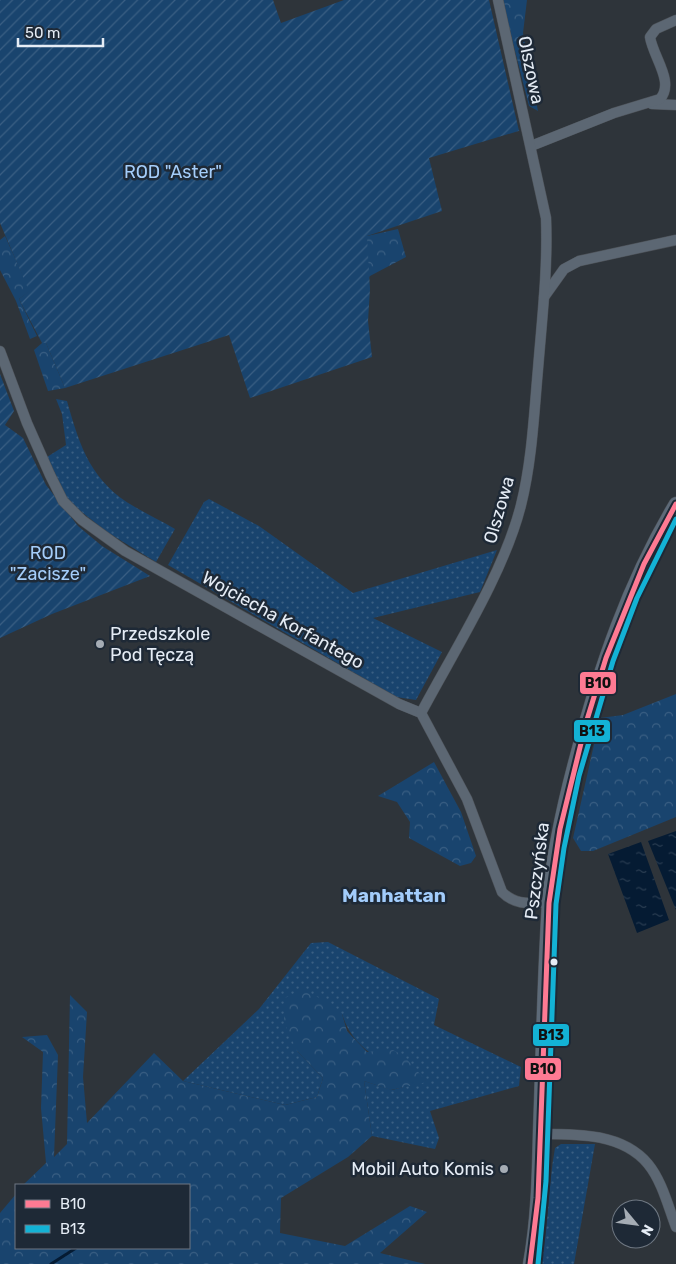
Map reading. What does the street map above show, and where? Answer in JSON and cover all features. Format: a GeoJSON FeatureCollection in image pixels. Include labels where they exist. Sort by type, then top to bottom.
{"type":"FeatureCollection","features":[{"type":"Feature","properties":{"kind":"main road","name":"Pszczyńska"},"geometry":{"type":"LineString","coordinates":[[530,1264],[535,1223],[540,1134],[549,902],[567,793],[599,677],[636,579],[676,504]]}},
{"type":"Feature","properties":{"kind":"street","name":"Olszowa"},"geometry":{"type":"LineString","coordinates":[[421,713],[483,598],[507,545],[521,505],[532,440],[544,297],[547,243],[546,218],[498,0]]}},
{"type":"Feature","properties":{"kind":"street"},"geometry":{"type":"LineString","coordinates":[[531,146],[614,113],[660,99],[667,89],[650,37],[656,29],[676,20]]}},
{"type":"Feature","properties":{"kind":"street"},"geometry":{"type":"LineString","coordinates":[[648,104],[676,104]]}},
{"type":"Feature","properties":{"kind":"street"},"geometry":{"type":"LineString","coordinates":[[544,297],[564,269],[579,261],[676,240]]}},
{"type":"Feature","properties":{"kind":"street","name":"Wojciecha Korfantego"},"geometry":{"type":"LineString","coordinates":[[0,351],[27,424],[50,475],[63,501],[82,520],[125,550],[399,704],[421,713]]}},
{"type":"Feature","properties":{"kind":"street"},"geometry":{"type":"LineString","coordinates":[[421,713],[468,799],[502,892],[509,899],[522,904],[549,902]]}},
{"type":"Feature","properties":{"kind":"street"},"geometry":{"type":"LineString","coordinates":[[540,1134],[611,1139],[627,1146],[638,1154],[652,1170],[661,1186],[676,1227]]}},
{"type":"Feature","properties":{"kind":"green space","name":"ROD \"Aster\""},"geometry":{"type":"Polygon","coordinates":[[[0,0],[273,0],[281,23],[344,0],[489,0],[519,131],[429,158],[442,211],[367,236],[370,289],[368,321],[372,357],[250,398],[229,335],[65,388],[46,343],[42,343],[19,299],[29,291],[0,223],[0,0]]]}},
{"type":"Feature","properties":{"kind":"green space"},"geometry":{"type":"Polygon","coordinates":[[[502,0],[527,0],[523,33],[538,111],[529,106],[502,0]]]}},
{"type":"Feature","properties":{"kind":"green space"},"geometry":{"type":"Polygon","coordinates":[[[398,229],[406,257],[370,276],[350,297],[367,236],[398,229]]]}},
{"type":"Feature","properties":{"kind":"green space"},"geometry":{"type":"Polygon","coordinates":[[[5,236],[30,291],[19,299],[37,336],[30,339],[16,301],[0,270],[0,240],[5,236]]]}},
{"type":"Feature","properties":{"kind":"green space"},"geometry":{"type":"Polygon","coordinates":[[[42,343],[46,343],[65,388],[48,391],[34,350],[42,343]]]}},
{"type":"Feature","properties":{"kind":"green space","name":"ROD \"Zacisze\""},"geometry":{"type":"Polygon","coordinates":[[[0,374],[14,411],[5,425],[23,438],[46,485],[78,526],[102,546],[150,576],[52,614],[0,638],[0,374]]]}},
{"type":"Feature","properties":{"kind":"green space"},"geometry":{"type":"Polygon","coordinates":[[[56,399],[67,401],[89,462],[108,486],[135,507],[175,529],[156,562],[107,532],[69,502],[47,457],[66,445],[62,414],[56,399]]]}},
{"type":"Feature","properties":{"kind":"green space"},"geometry":{"type":"Polygon","coordinates":[[[209,499],[259,526],[353,593],[497,550],[480,592],[373,618],[442,652],[416,700],[396,697],[168,565],[204,502],[209,499]]]}},
{"type":"Feature","properties":{"kind":"green space"},"geometry":{"type":"Polygon","coordinates":[[[676,694],[676,817],[593,851],[581,851],[573,838],[600,718],[623,715],[676,694]]]}},
{"type":"Feature","properties":{"kind":"green space"},"geometry":{"type":"Polygon","coordinates":[[[434,762],[461,812],[476,856],[471,863],[460,866],[409,838],[410,822],[397,802],[378,796],[434,762]]]}},
{"type":"Feature","properties":{"kind":"green space"},"geometry":{"type":"Polygon","coordinates":[[[328,942],[439,999],[434,1025],[521,1067],[519,1086],[430,1111],[439,1138],[435,1149],[372,1136],[364,1081],[392,1090],[426,1081],[387,1063],[365,1049],[348,1028],[342,1014],[297,1051],[323,1078],[317,1097],[285,1105],[183,1081],[259,1009],[311,943],[328,942]]]}},
{"type":"Feature","properties":{"kind":"green space"},"geometry":{"type":"Polygon","coordinates":[[[301,990],[329,1002],[342,1014],[347,1031],[367,1052],[393,1050],[404,1056],[427,1082],[391,1090],[364,1081],[372,1136],[348,1157],[281,1198],[280,1233],[345,1246],[410,1206],[427,1212],[380,1253],[425,1264],[0,1264],[0,1213],[15,1195],[15,1249],[190,1249],[190,1184],[24,1184],[46,1163],[41,1108],[43,1052],[22,1037],[47,1035],[58,1055],[54,1157],[67,1144],[70,995],[87,1012],[83,1077],[87,1123],[154,1053],[183,1081],[285,1105],[317,1097],[323,1078],[297,1051],[284,1022],[285,998],[301,990]]]}},
{"type":"Feature","properties":{"kind":"green space"},"geometry":{"type":"Polygon","coordinates":[[[561,1144],[595,1144],[574,1264],[541,1264],[555,1148],[561,1144]]]}},
{"type":"Feature","properties":{"kind":"water"},"geometry":{"type":"Polygon","coordinates":[[[676,831],[676,910],[648,841],[676,831]]]}},
{"type":"Feature","properties":{"kind":"water"},"geometry":{"type":"Polygon","coordinates":[[[641,842],[669,920],[637,933],[608,854],[641,842]]]}},
{"type":"Feature","properties":{"kind":"waterway"},"geometry":{"type":"LineString","coordinates":[[51,1264],[74,1249]]}},
{"type":"Feature","properties":{"kind":"transit line","name":"B10"},"geometry":{"type":"LineString","coordinates":[[530,1264],[538,1198],[549,903],[560,829],[586,723],[606,658],[644,564],[676,504]]}},
{"type":"Feature","properties":{"kind":"transit line","name":"B13"},"geometry":{"type":"LineString","coordinates":[[538,1264],[546,1181],[556,904],[564,848],[579,776],[613,661],[637,598],[676,519]]}},
{"type":"Feature","properties":{"kind":"place","name":"Przedszkole Pod Tęczą"},"geometry":{"type":"Point","coordinates":[100,644]}},
{"type":"Feature","properties":{"kind":"place","name":"Mobil Auto Komis"},"geometry":{"type":"Point","coordinates":[504,1169]}},
{"type":"Feature","properties":{"kind":"district","name":"Manhattan"},"geometry":{"type":"Point","coordinates":[394,895]}}]}
